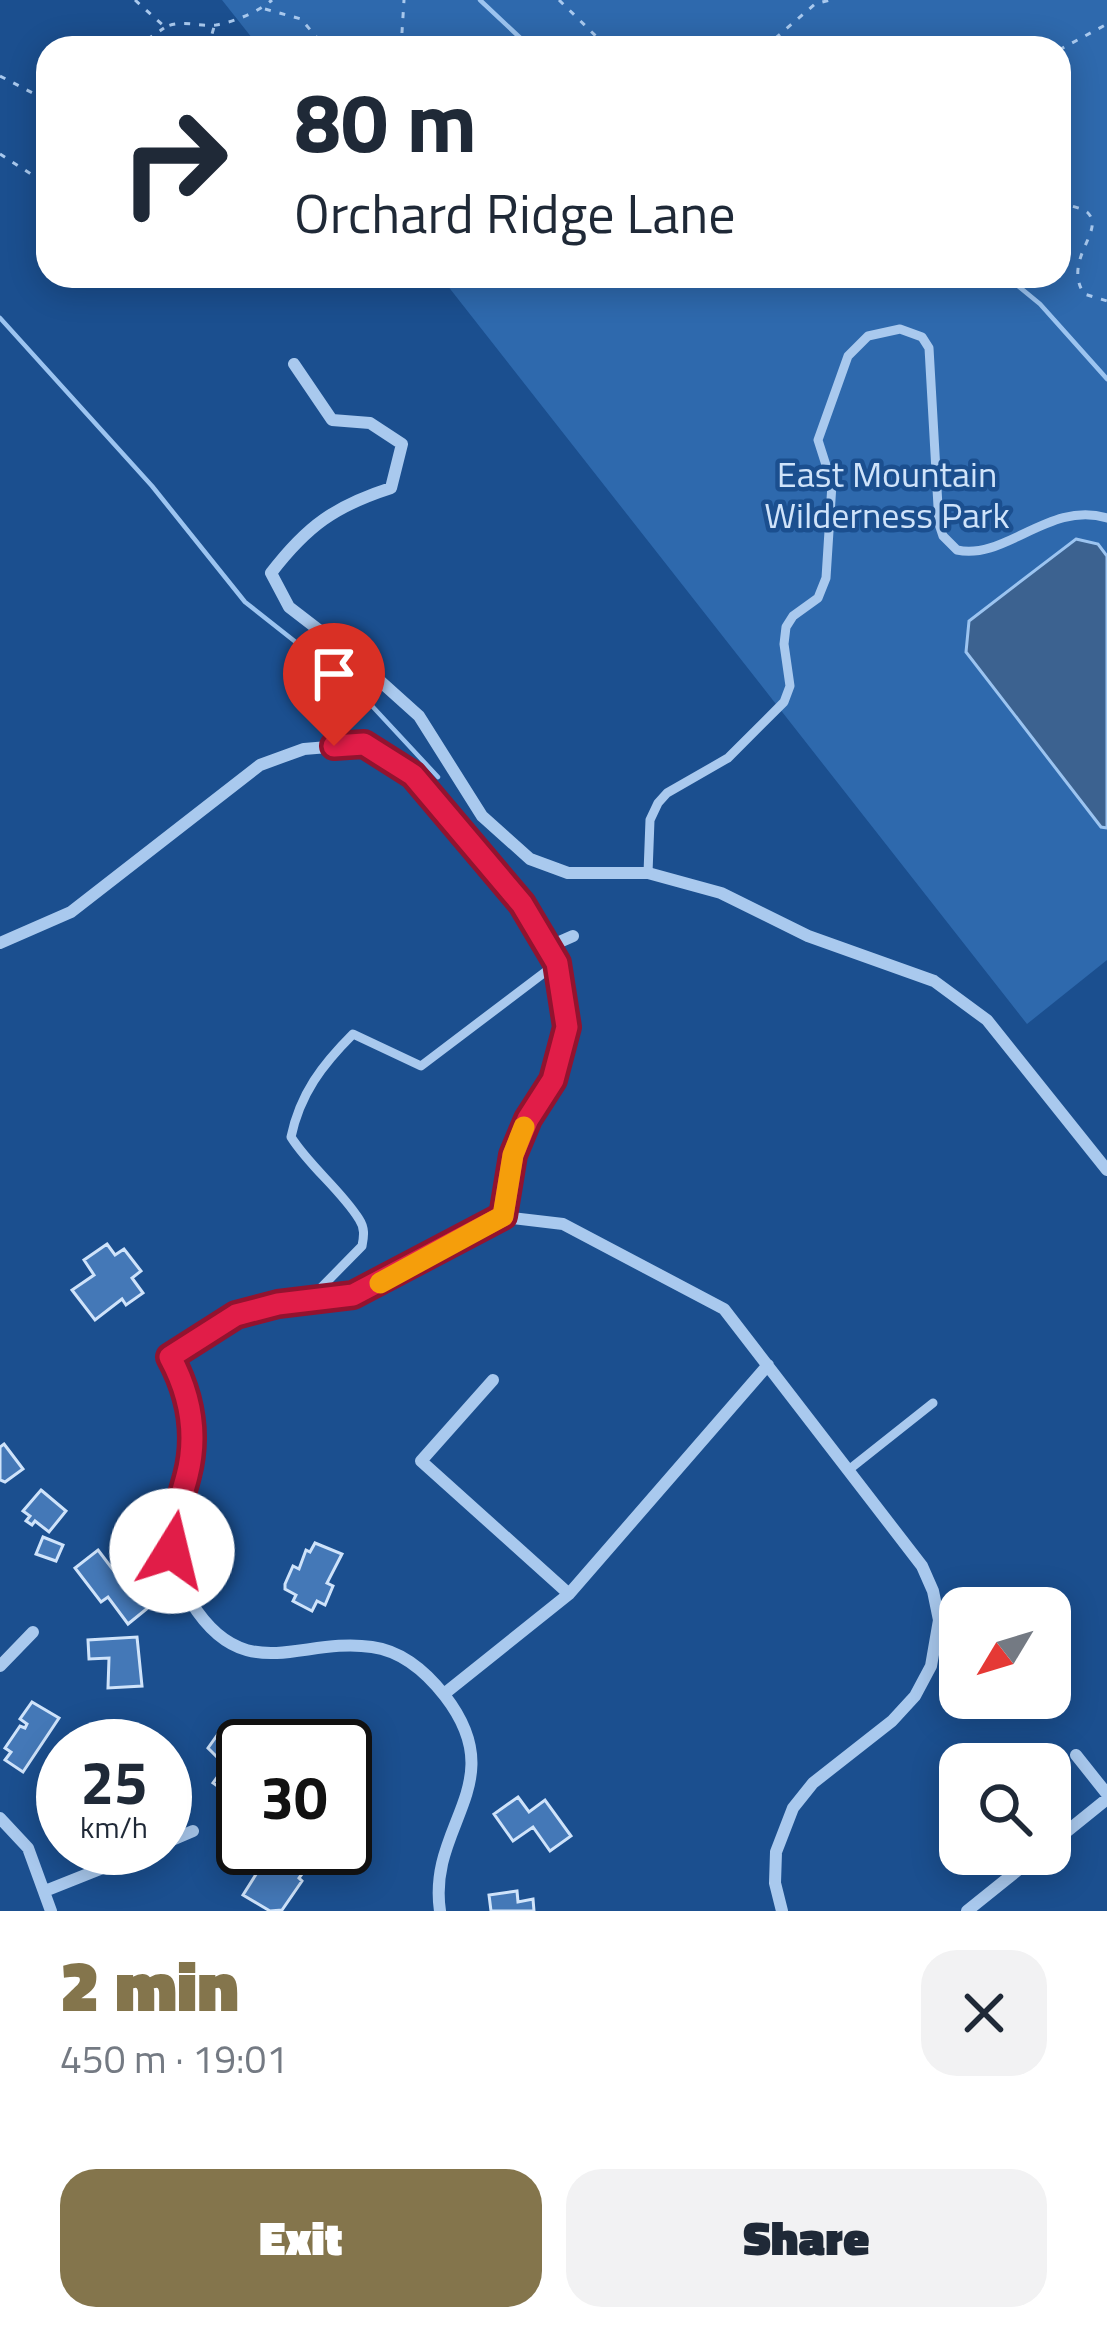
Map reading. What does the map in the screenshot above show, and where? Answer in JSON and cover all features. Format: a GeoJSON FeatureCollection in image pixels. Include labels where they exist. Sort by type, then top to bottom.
{"type":"FeatureCollection","features":[{"type":"Feature","properties":{"kind":"street"},"geometry":{"type":"LineString","coordinates":[[294,364],[332,420],[370,423],[402,444],[391,488],[345,503],[297,538],[271,573],[289,608],[419,716],[482,816],[530,859],[568,873],[648,872],[721,893],[808,936],[934,981],[987,1020],[1107,1170]]}},
{"type":"Feature","properties":{"kind":"street"},"geometry":{"type":"LineString","coordinates":[[0,943],[71,912],[260,765],[304,748],[364,744],[413,775],[522,904],[557,963],[567,1027],[553,1080],[528,1119],[513,1155],[503,1216]]}},
{"type":"Feature","properties":{"kind":"street"},"geometry":{"type":"LineString","coordinates":[[548,947],[573,936]]}},
{"type":"Feature","properties":{"kind":"street"},"geometry":{"type":"LineString","coordinates":[[440,1911],[440,1861],[463,1811],[472,1767],[468,1738],[444,1694],[415,1666],[386,1649],[360,1646],[277,1655],[248,1649],[220,1634],[189,1600],[176,1568],[172,1534],[190,1459],[192,1425],[185,1390],[170,1357],[236,1315],[278,1304],[353,1295],[503,1216],[563,1224],[724,1309],[850,1468],[929,1579],[938,1620],[936,1651],[924,1682],[904,1710],[813,1783],[793,1808],[776,1852],[775,1882],[782,1911]]}},
{"type":"Feature","properties":{"kind":"street"},"geometry":{"type":"LineString","coordinates":[[444,1694],[568,1594],[768,1366]]}},
{"type":"Feature","properties":{"kind":"street"},"geometry":{"type":"LineString","coordinates":[[493,1380],[421,1461],[568,1594]]}},
{"type":"Feature","properties":{"kind":"street"},"geometry":{"type":"LineString","coordinates":[[0,1666],[33,1632]]}},
{"type":"Feature","properties":{"kind":"street"},"geometry":{"type":"LineString","coordinates":[[1071,1827],[1107,1797],[1076,1756]]}},
{"type":"Feature","properties":{"kind":"street"},"geometry":{"type":"LineString","coordinates":[[0,1818],[28,1848],[51,1911]]}},
{"type":"Feature","properties":{"kind":"street"},"geometry":{"type":"LineString","coordinates":[[44,1891],[85,1875]]}},
{"type":"Feature","properties":{"kind":"street"},"geometry":{"type":"LineString","coordinates":[[967,1911],[1012,1875]]}},
{"type":"Feature","properties":{"kind":"lane"},"geometry":{"type":"LineString","coordinates":[[648,872],[650,820],[658,802],[728,758],[784,703],[790,686],[786,627],[818,598],[826,578],[832,484],[818,440],[848,356],[858,343],[900,329],[922,337],[929,348],[939,524],[957,550],[982,550],[1061,518],[1107,518]]}},
{"type":"Feature","properties":{"kind":"lane"},"geometry":{"type":"LineString","coordinates":[[306,1303],[362,1246],[365,1234],[359,1219],[307,1162],[291,1137],[296,1111],[320,1067],[353,1034],[422,1066],[557,963]]}},
{"type":"Feature","properties":{"kind":"lane"},"geometry":{"type":"LineString","coordinates":[[850,1468],[933,1403]]}},
{"type":"Feature","properties":{"kind":"path"},"geometry":{"type":"LineString","coordinates":[[135,0],[165,27]]}},
{"type":"Feature","properties":{"kind":"path"},"geometry":{"type":"LineString","coordinates":[[152,36],[176,22],[214,25],[272,0]]}},
{"type":"Feature","properties":{"kind":"path"},"geometry":{"type":"LineString","coordinates":[[402,36],[404,0]]}},
{"type":"Feature","properties":{"kind":"path"},"geometry":{"type":"LineString","coordinates":[[559,0],[596,36]]}},
{"type":"Feature","properties":{"kind":"path"},"geometry":{"type":"LineString","coordinates":[[778,36],[815,4],[830,0]]}},
{"type":"Feature","properties":{"kind":"path"},"geometry":{"type":"LineString","coordinates":[[262,8],[301,19],[316,36]]}},
{"type":"Feature","properties":{"kind":"path"},"geometry":{"type":"LineString","coordinates":[[1071,44],[1107,24]]}},
{"type":"Feature","properties":{"kind":"path"},"geometry":{"type":"LineString","coordinates":[[211,36],[214,25]]}},
{"type":"Feature","properties":{"kind":"path"},"geometry":{"type":"LineString","coordinates":[[0,76],[36,98]]}},
{"type":"Feature","properties":{"kind":"path"},"geometry":{"type":"LineString","coordinates":[[0,154],[36,177]]}},
{"type":"Feature","properties":{"kind":"path"},"geometry":{"type":"LineString","coordinates":[[1071,206],[1088,213],[1094,224],[1093,236],[1076,265],[1075,280],[1084,294],[1107,301]]}},
{"type":"Feature","properties":{"kind":"green space","name":"East Mountain Wilderness Park"},"geometry":{"type":"Polygon","coordinates":[[[222,0],[1107,0],[1107,960],[1027,1024],[449,288],[1071,288],[1071,36],[250,36],[222,0]]]}},
{"type":"Feature","properties":{"kind":"shaded area"},"geometry":{"type":"Polygon","coordinates":[[[1076,539],[1098,544],[1107,556],[1107,828],[1101,827],[966,652],[969,621],[1076,539]]]}},
{"type":"Feature","properties":{"kind":"building"},"geometry":{"type":"Polygon","coordinates":[[[107,1244],[115,1255],[124,1249],[141,1271],[132,1278],[143,1293],[126,1305],[122,1299],[95,1320],[72,1290],[94,1275],[84,1260],[107,1244]]]}},
{"type":"Feature","properties":{"kind":"building"},"geometry":{"type":"Polygon","coordinates":[[[4,1444],[23,1469],[5,1482],[0,1480],[0,1447],[4,1444]]]}},
{"type":"Feature","properties":{"kind":"building"},"geometry":{"type":"Polygon","coordinates":[[[41,1490],[66,1511],[49,1532],[35,1521],[32,1525],[26,1521],[30,1516],[23,1511],[41,1490]]]}},
{"type":"Feature","properties":{"kind":"building"},"geometry":{"type":"Polygon","coordinates":[[[43,1537],[63,1545],[56,1561],[36,1554],[43,1537]]]}},
{"type":"Feature","properties":{"kind":"building"},"geometry":{"type":"Polygon","coordinates":[[[315,1543],[342,1554],[327,1583],[333,1586],[325,1605],[317,1601],[312,1611],[293,1601],[296,1595],[285,1584],[293,1566],[299,1569],[306,1550],[310,1552],[315,1543]]]}},
{"type":"Feature","properties":{"kind":"building"},"geometry":{"type":"Polygon","coordinates":[[[98,1550],[149,1607],[128,1624],[108,1597],[101,1602],[75,1568],[98,1550]]]}},
{"type":"Feature","properties":{"kind":"building"},"geometry":{"type":"Polygon","coordinates":[[[137,1637],[142,1686],[108,1688],[109,1658],[89,1659],[88,1640],[137,1637]]]}},
{"type":"Feature","properties":{"kind":"building"},"geometry":{"type":"Polygon","coordinates":[[[32,1702],[59,1718],[36,1719],[36,1752],[23,1772],[5,1760],[11,1752],[5,1748],[20,1726],[27,1724],[20,1719],[32,1702]]]}},
{"type":"Feature","properties":{"kind":"building"},"geometry":{"type":"Polygon","coordinates":[[[518,1797],[529,1812],[545,1800],[571,1836],[550,1851],[533,1827],[513,1841],[494,1814],[518,1797]]]}},
{"type":"Feature","properties":{"kind":"building"},"geometry":{"type":"Polygon","coordinates":[[[256,1875],[301,1875],[282,1910],[270,1911],[243,1895],[256,1875]]]}},
{"type":"Feature","properties":{"kind":"building"},"geometry":{"type":"Polygon","coordinates":[[[517,1891],[518,1902],[533,1899],[534,1911],[491,1911],[489,1895],[517,1891]]]}},
{"type":"Feature","properties":{"kind":"waterway"},"geometry":{"type":"LineString","coordinates":[[480,0],[518,36]]}},
{"type":"Feature","properties":{"kind":"waterway"},"geometry":{"type":"LineString","coordinates":[[1021,288],[1107,379]]}},
{"type":"Feature","properties":{"kind":"waterway"},"geometry":{"type":"LineString","coordinates":[[0,318],[152,486],[245,602],[359,692],[438,777]]}},
{"type":"Feature","properties":{"kind":"slow traffic"},"geometry":{"type":"LineString","coordinates":[[380,1283],[503,1216],[513,1155],[524,1127]]}},
{"type":"Feature","properties":{"kind":"route"},"geometry":{"type":"LineString","coordinates":[[172,1551],[173,1517],[188,1474],[192,1425],[185,1390],[170,1357],[236,1315],[278,1304],[353,1295],[503,1216],[513,1155],[528,1119],[553,1080],[567,1027],[557,963],[522,904],[413,775],[364,744],[334,746]]}}]}
